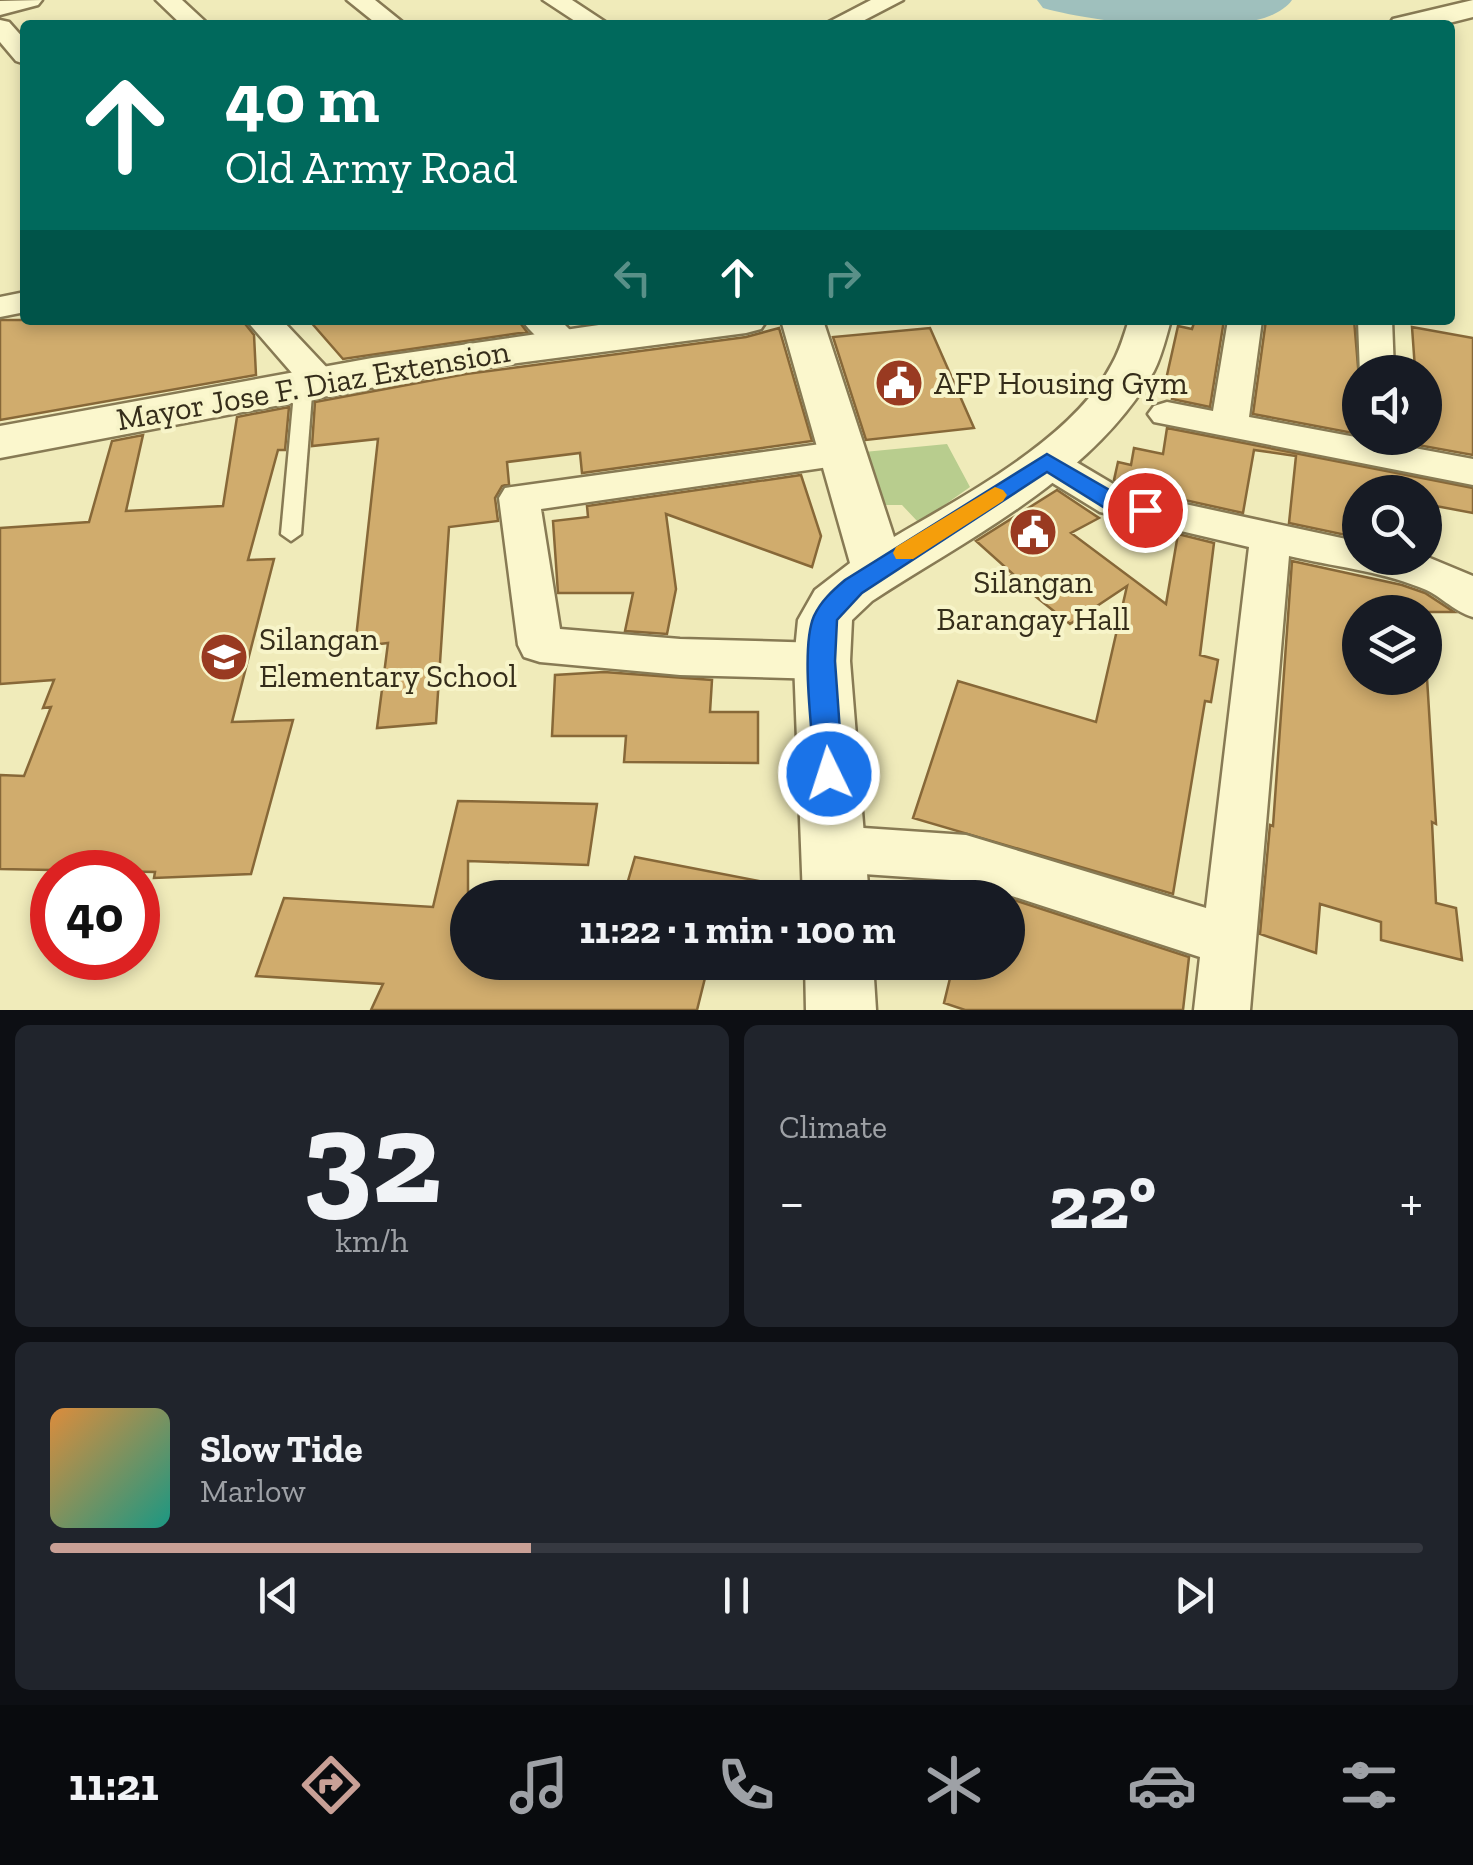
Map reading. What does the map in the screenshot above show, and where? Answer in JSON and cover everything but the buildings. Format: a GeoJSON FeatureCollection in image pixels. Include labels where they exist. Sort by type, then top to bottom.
{"type":"FeatureCollection","features":[{"type":"Feature","properties":{"kind":"street"},"geometry":{"type":"LineString","coordinates":[[0,8],[30,0]]}},
{"type":"Feature","properties":{"kind":"street"},"geometry":{"type":"LineString","coordinates":[[168,0],[191,20]]}},
{"type":"Feature","properties":{"kind":"street"},"geometry":{"type":"LineString","coordinates":[[358,0],[387,20]]}},
{"type":"Feature","properties":{"kind":"street"},"geometry":{"type":"LineString","coordinates":[[555,0],[589,20]]}},
{"type":"Feature","properties":{"kind":"street"},"geometry":{"type":"LineString","coordinates":[[846,20],[891,0]]}},
{"type":"Feature","properties":{"kind":"street"},"geometry":{"type":"LineString","coordinates":[[1424,20],[1473,8]]}},
{"type":"Feature","properties":{"kind":"street"},"geometry":{"type":"LineString","coordinates":[[0,27],[20,50]]}},
{"type":"Feature","properties":{"kind":"street"},"geometry":{"type":"LineString","coordinates":[[266,325],[311,381]]}},
{"type":"Feature","properties":{"kind":"street","name":"Mayor Jose F. Diaz Extension"},"geometry":{"type":"LineString","coordinates":[[0,442],[552,331],[658,325]]}},
{"type":"Feature","properties":{"kind":"street"},"geometry":{"type":"LineString","coordinates":[[803,325],[878,570]]}},
{"type":"Feature","properties":{"kind":"street"},"geometry":{"type":"LineString","coordinates":[[1148,325],[1134,367],[1087,430],[1047,462],[878,570],[834,604],[825,620],[822,661],[836,873],[966,858],[1228,940]]}},
{"type":"Feature","properties":{"kind":"street"},"geometry":{"type":"LineString","coordinates":[[1229,425],[1244,325]]}},
{"type":"Feature","properties":{"kind":"street"},"geometry":{"type":"LineString","coordinates":[[1375,325],[1376,355]]}},
{"type":"Feature","properties":{"kind":"street"},"geometry":{"type":"LineString","coordinates":[[1167,414],[1342,440]]}},
{"type":"Feature","properties":{"kind":"street"},"geometry":{"type":"LineString","coordinates":[[822,661],[680,657],[540,645],[519,498],[842,454]]}},
{"type":"Feature","properties":{"kind":"street"},"geometry":{"type":"LineString","coordinates":[[1413,455],[1473,472]]}},
{"type":"Feature","properties":{"kind":"street"},"geometry":{"type":"LineString","coordinates":[[1047,462],[1114,502],[1426,572],[1454,584],[1473,601]]}},
{"type":"Feature","properties":{"kind":"street"},"geometry":{"type":"LineString","coordinates":[[1222,1010],[1270,539]]}},
{"type":"Feature","properties":{"kind":"street"},"geometry":{"type":"LineString","coordinates":[[840,980],[841,1010]]}},
{"type":"Feature","properties":{"kind":"lane"},"geometry":{"type":"LineString","coordinates":[[291,534],[311,381]]}},
{"type":"Feature","properties":{"kind":"green space"},"geometry":{"type":"Polygon","coordinates":[[[947,444],[970,487],[919,523],[902,505],[880,505],[864,452],[947,444]]]}},
{"type":"Feature","properties":{"kind":"waterway"},"geometry":{"type":"LineString","coordinates":[[1057,0],[1104,10],[1165,15],[1227,12],[1272,0]]}},
{"type":"Feature","properties":{"kind":"slow traffic"},"geometry":{"type":"LineString","coordinates":[[905,553],[995,495]]}},
{"type":"Feature","properties":{"kind":"place","name":"AFP Housing Gym"},"geometry":{"type":"Point","coordinates":[899,383]}},
{"type":"Feature","properties":{"kind":"place","name":"Silangan Barangay Hall"},"geometry":{"type":"Point","coordinates":[1033,532]}},
{"type":"Feature","properties":{"kind":"place","name":"Silangan Elementary School"},"geometry":{"type":"Point","coordinates":[224,657]}},
{"type":"Feature","properties":{"kind":"route"},"geometry":{"type":"LineString","coordinates":[[829,774],[822,661],[825,620],[834,604],[853,587],[1047,462],[1114,502],[1145,510]]}}]}
